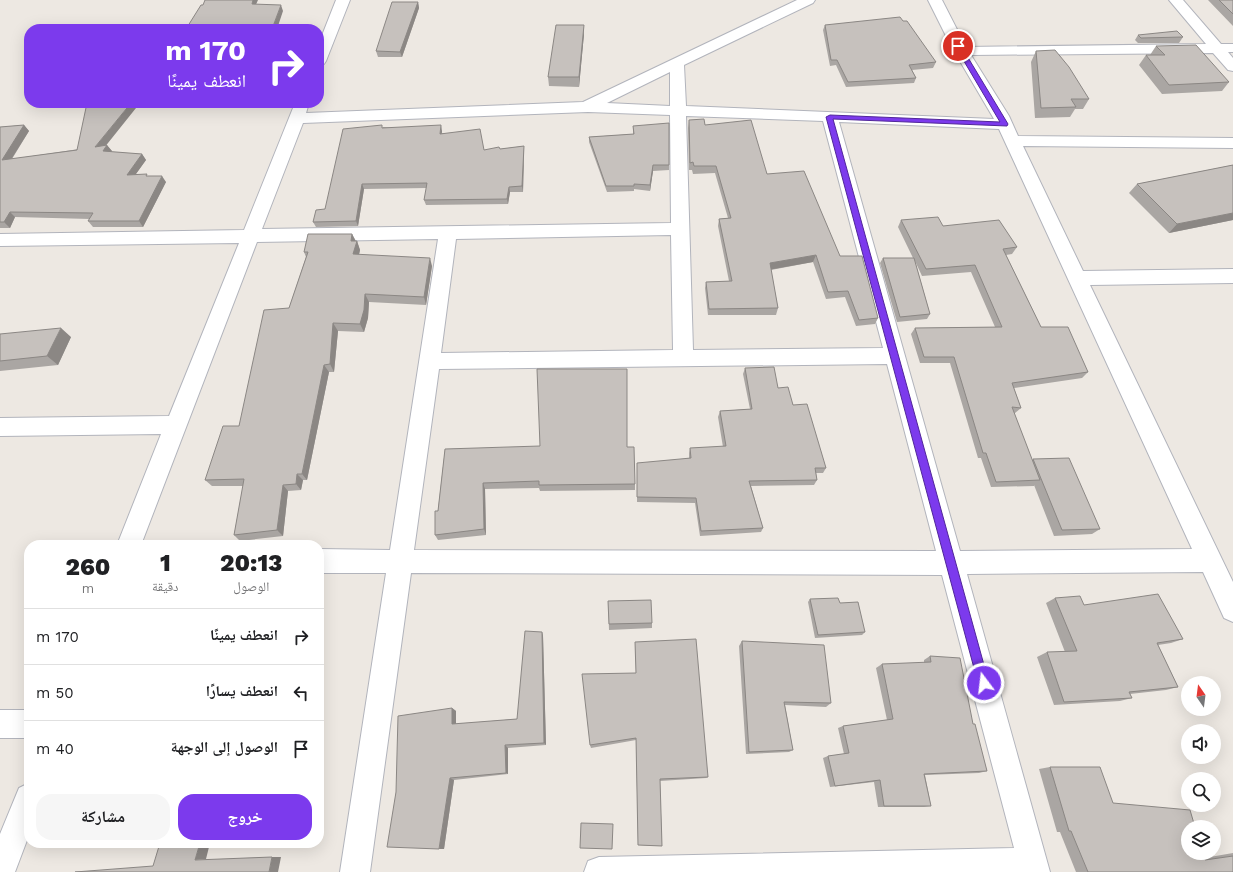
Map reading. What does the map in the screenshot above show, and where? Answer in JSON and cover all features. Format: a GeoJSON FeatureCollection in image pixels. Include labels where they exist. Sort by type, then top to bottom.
{"type":"FeatureCollection","features":[{"type":"Feature","properties":{"kind":"street"},"geometry":{"type":"LineString","coordinates":[[324,48],[343,0]]}},
{"type":"Feature","properties":{"kind":"street"},"geometry":{"type":"LineString","coordinates":[[586,107],[808,0]]}},
{"type":"Feature","properties":{"kind":"street"},"geometry":{"type":"LineString","coordinates":[[935,0],[961,51],[1009,133],[1233,609]]}},
{"type":"Feature","properties":{"kind":"street"},"geometry":{"type":"LineString","coordinates":[[1176,0],[1233,67]]}},
{"type":"Feature","properties":{"kind":"street"},"geometry":{"type":"LineString","coordinates":[[961,51],[1233,48]]}},
{"type":"Feature","properties":{"kind":"street"},"geometry":{"type":"LineString","coordinates":[[677,63],[679,229],[683,358]]}},
{"type":"Feature","properties":{"kind":"street"},"geometry":{"type":"LineString","coordinates":[[131,540],[300,111],[586,107],[830,117],[1009,133],[1233,142]]}},
{"type":"Feature","properties":{"kind":"street"},"geometry":{"type":"LineString","coordinates":[[599,872],[1034,868],[830,117]]}},
{"type":"Feature","properties":{"kind":"street"},"geometry":{"type":"LineString","coordinates":[[0,240],[679,229]]}},
{"type":"Feature","properties":{"kind":"street"},"geometry":{"type":"LineString","coordinates":[[355,872],[448,233]]}},
{"type":"Feature","properties":{"kind":"street"},"geometry":{"type":"LineString","coordinates":[[1077,278],[1233,276]]}},
{"type":"Feature","properties":{"kind":"street"},"geometry":{"type":"LineString","coordinates":[[429,361],[894,356]]}},
{"type":"Feature","properties":{"kind":"street"},"geometry":{"type":"LineString","coordinates":[[0,427],[176,425]]}},
{"type":"Feature","properties":{"kind":"street"},"geometry":{"type":"LineString","coordinates":[[324,561],[951,564],[1209,560]]}},
{"type":"Feature","properties":{"kind":"street"},"geometry":{"type":"LineString","coordinates":[[0,724],[24,724]]}},
{"type":"Feature","properties":{"kind":"street"},"geometry":{"type":"LineString","coordinates":[[0,872],[24,811]]}},
{"type":"Feature","properties":{"kind":"building"},"geometry":{"type":"Polygon","coordinates":[[[205,0],[253,0],[252,4],[281,5],[274,24],[189,24],[201,5],[203,5],[205,0]]]}},
{"type":"Feature","properties":{"kind":"building"},"geometry":{"type":"Polygon","coordinates":[[[1219,0],[1233,0],[1233,14],[1219,0]]]}},
{"type":"Feature","properties":{"kind":"building"},"geometry":{"type":"Polygon","coordinates":[[[392,2],[418,2],[400,52],[376,51],[392,2]]]}},
{"type":"Feature","properties":{"kind":"building"},"geometry":{"type":"Polygon","coordinates":[[[900,17],[903,21],[907,21],[936,62],[909,65],[916,78],[848,82],[837,60],[831,60],[825,25],[900,17]]]}},
{"type":"Feature","properties":{"kind":"building"},"geometry":{"type":"Polygon","coordinates":[[[556,25],[584,25],[579,77],[548,77],[556,25]]]}},
{"type":"Feature","properties":{"kind":"building"},"geometry":{"type":"Polygon","coordinates":[[[1177,31],[1183,37],[1141,38],[1138,35],[1177,31]]]}},
{"type":"Feature","properties":{"kind":"building"},"geometry":{"type":"Polygon","coordinates":[[[1196,45],[1229,82],[1169,85],[1146,55],[1165,55],[1156,46],[1196,45]]]}},
{"type":"Feature","properties":{"kind":"building"},"geometry":{"type":"Polygon","coordinates":[[[1055,50],[1069,67],[1089,99],[1071,99],[1076,107],[1041,108],[1036,51],[1055,50]]]}},
{"type":"Feature","properties":{"kind":"building"},"geometry":{"type":"Polygon","coordinates":[[[86,108],[127,108],[95,147],[107,145],[103,151],[142,154],[127,175],[147,174],[146,176],[162,176],[139,221],[88,221],[93,213],[10,212],[4,222],[0,222],[0,127],[24,125],[2,160],[77,150],[86,108]]]}},
{"type":"Feature","properties":{"kind":"building"},"geometry":{"type":"Polygon","coordinates":[[[704,119],[705,125],[751,120],[767,174],[804,171],[840,256],[862,256],[878,318],[859,320],[848,291],[828,292],[816,255],[770,263],[778,308],[709,309],[706,282],[732,281],[719,219],[731,218],[716,166],[694,166],[693,162],[690,163],[689,120],[704,119]]]}},
{"type":"Feature","properties":{"kind":"building"},"geometry":{"type":"Polygon","coordinates":[[[669,123],[669,165],[653,165],[650,185],[634,184],[634,186],[606,186],[589,137],[634,134],[633,126],[669,123]]]}},
{"type":"Feature","properties":{"kind":"building"},"geometry":{"type":"Polygon","coordinates":[[[382,125],[382,128],[441,125],[440,134],[480,129],[484,150],[499,147],[500,149],[524,146],[522,186],[509,187],[507,199],[424,200],[427,183],[362,184],[356,221],[313,222],[316,210],[325,209],[343,129],[382,125]]]}},
{"type":"Feature","properties":{"kind":"building"},"geometry":{"type":"Polygon","coordinates":[[[1233,165],[1233,213],[1177,224],[1137,184],[1233,165]]]}},
{"type":"Feature","properties":{"kind":"building"},"geometry":{"type":"Polygon","coordinates":[[[938,217],[943,226],[999,220],[1017,247],[1003,249],[1041,327],[1068,327],[1088,372],[1012,383],[1021,408],[1012,407],[1040,480],[996,482],[986,453],[983,453],[954,357],[924,357],[915,328],[1002,327],[975,265],[926,269],[901,220],[938,217]]]}},
{"type":"Feature","properties":{"kind":"building"},"geometry":{"type":"Polygon","coordinates":[[[308,234],[352,234],[351,241],[357,241],[353,254],[430,258],[424,297],[365,294],[364,310],[360,324],[333,323],[330,364],[324,365],[302,474],[297,474],[296,484],[283,485],[277,530],[234,535],[244,479],[205,480],[223,426],[239,426],[264,310],[289,308],[308,252],[304,252],[308,234]]]}},
{"type":"Feature","properties":{"kind":"building"},"geometry":{"type":"Polygon","coordinates":[[[883,258],[914,258],[930,314],[900,317],[883,258]]]}},
{"type":"Feature","properties":{"kind":"building"},"geometry":{"type":"Polygon","coordinates":[[[61,328],[47,356],[0,361],[0,334],[61,328]]]}},
{"type":"Feature","properties":{"kind":"building"},"geometry":{"type":"Polygon","coordinates":[[[774,367],[778,388],[788,387],[793,405],[807,404],[826,468],[815,468],[817,480],[749,481],[763,528],[701,531],[696,498],[637,497],[637,463],[691,458],[690,448],[726,446],[720,411],[752,409],[745,368],[774,367]]]}},
{"type":"Feature","properties":{"kind":"building"},"geometry":{"type":"Polygon","coordinates":[[[537,369],[627,369],[627,447],[634,447],[635,484],[539,485],[539,481],[483,483],[484,529],[435,535],[435,511],[438,511],[445,449],[540,446],[537,369]]]}},
{"type":"Feature","properties":{"kind":"building"},"geometry":{"type":"Polygon","coordinates":[[[1069,458],[1100,529],[1062,530],[1033,459],[1069,458]]]}},
{"type":"Feature","properties":{"kind":"building"},"geometry":{"type":"Polygon","coordinates":[[[1158,594],[1183,639],[1157,643],[1178,687],[1129,692],[1132,698],[1064,702],[1047,652],[1077,651],[1055,598],[1080,596],[1084,605],[1158,594]]]}},
{"type":"Feature","properties":{"kind":"building"},"geometry":{"type":"Polygon","coordinates":[[[838,598],[840,603],[858,602],[865,632],[818,635],[810,599],[838,598]]]}},
{"type":"Feature","properties":{"kind":"building"},"geometry":{"type":"Polygon","coordinates":[[[651,600],[652,623],[609,624],[608,601],[651,600]]]}},
{"type":"Feature","properties":{"kind":"building"},"geometry":{"type":"Polygon","coordinates":[[[525,631],[542,632],[544,743],[505,745],[506,773],[450,778],[439,849],[387,847],[396,792],[398,716],[452,708],[452,724],[517,719],[525,631]]]}},
{"type":"Feature","properties":{"kind":"building"},"geometry":{"type":"Polygon","coordinates":[[[696,639],[708,777],[660,779],[662,846],[638,845],[636,738],[590,745],[582,674],[636,673],[635,642],[696,639]]]}},
{"type":"Feature","properties":{"kind":"building"},"geometry":{"type":"Polygon","coordinates":[[[742,641],[824,645],[831,703],[784,702],[793,750],[749,752],[742,641]]]}},
{"type":"Feature","properties":{"kind":"building"},"geometry":{"type":"Polygon","coordinates":[[[930,656],[960,658],[973,724],[975,724],[987,771],[924,774],[931,806],[884,806],[880,780],[835,786],[828,756],[849,753],[843,726],[893,719],[882,664],[931,662],[930,656]]]}},
{"type":"Feature","properties":{"kind":"building"},"geometry":{"type":"Polygon","coordinates":[[[1050,767],[1100,767],[1113,803],[1181,809],[1181,812],[1191,812],[1193,820],[1181,820],[1181,860],[1221,860],[1221,858],[1233,856],[1233,872],[1088,872],[1071,831],[1069,831],[1050,767]]]}},
{"type":"Feature","properties":{"kind":"building"},"geometry":{"type":"Polygon","coordinates":[[[581,823],[613,824],[612,849],[580,848],[581,823]]]}},
{"type":"Feature","properties":{"kind":"building"},"geometry":{"type":"Polygon","coordinates":[[[158,848],[199,848],[195,860],[272,857],[269,872],[75,872],[153,866],[158,848]]]}},
{"type":"Feature","properties":{"kind":"route"},"geometry":{"type":"LineString","coordinates":[[958,46],[1005,124],[830,117],[984,683]]}}]}
